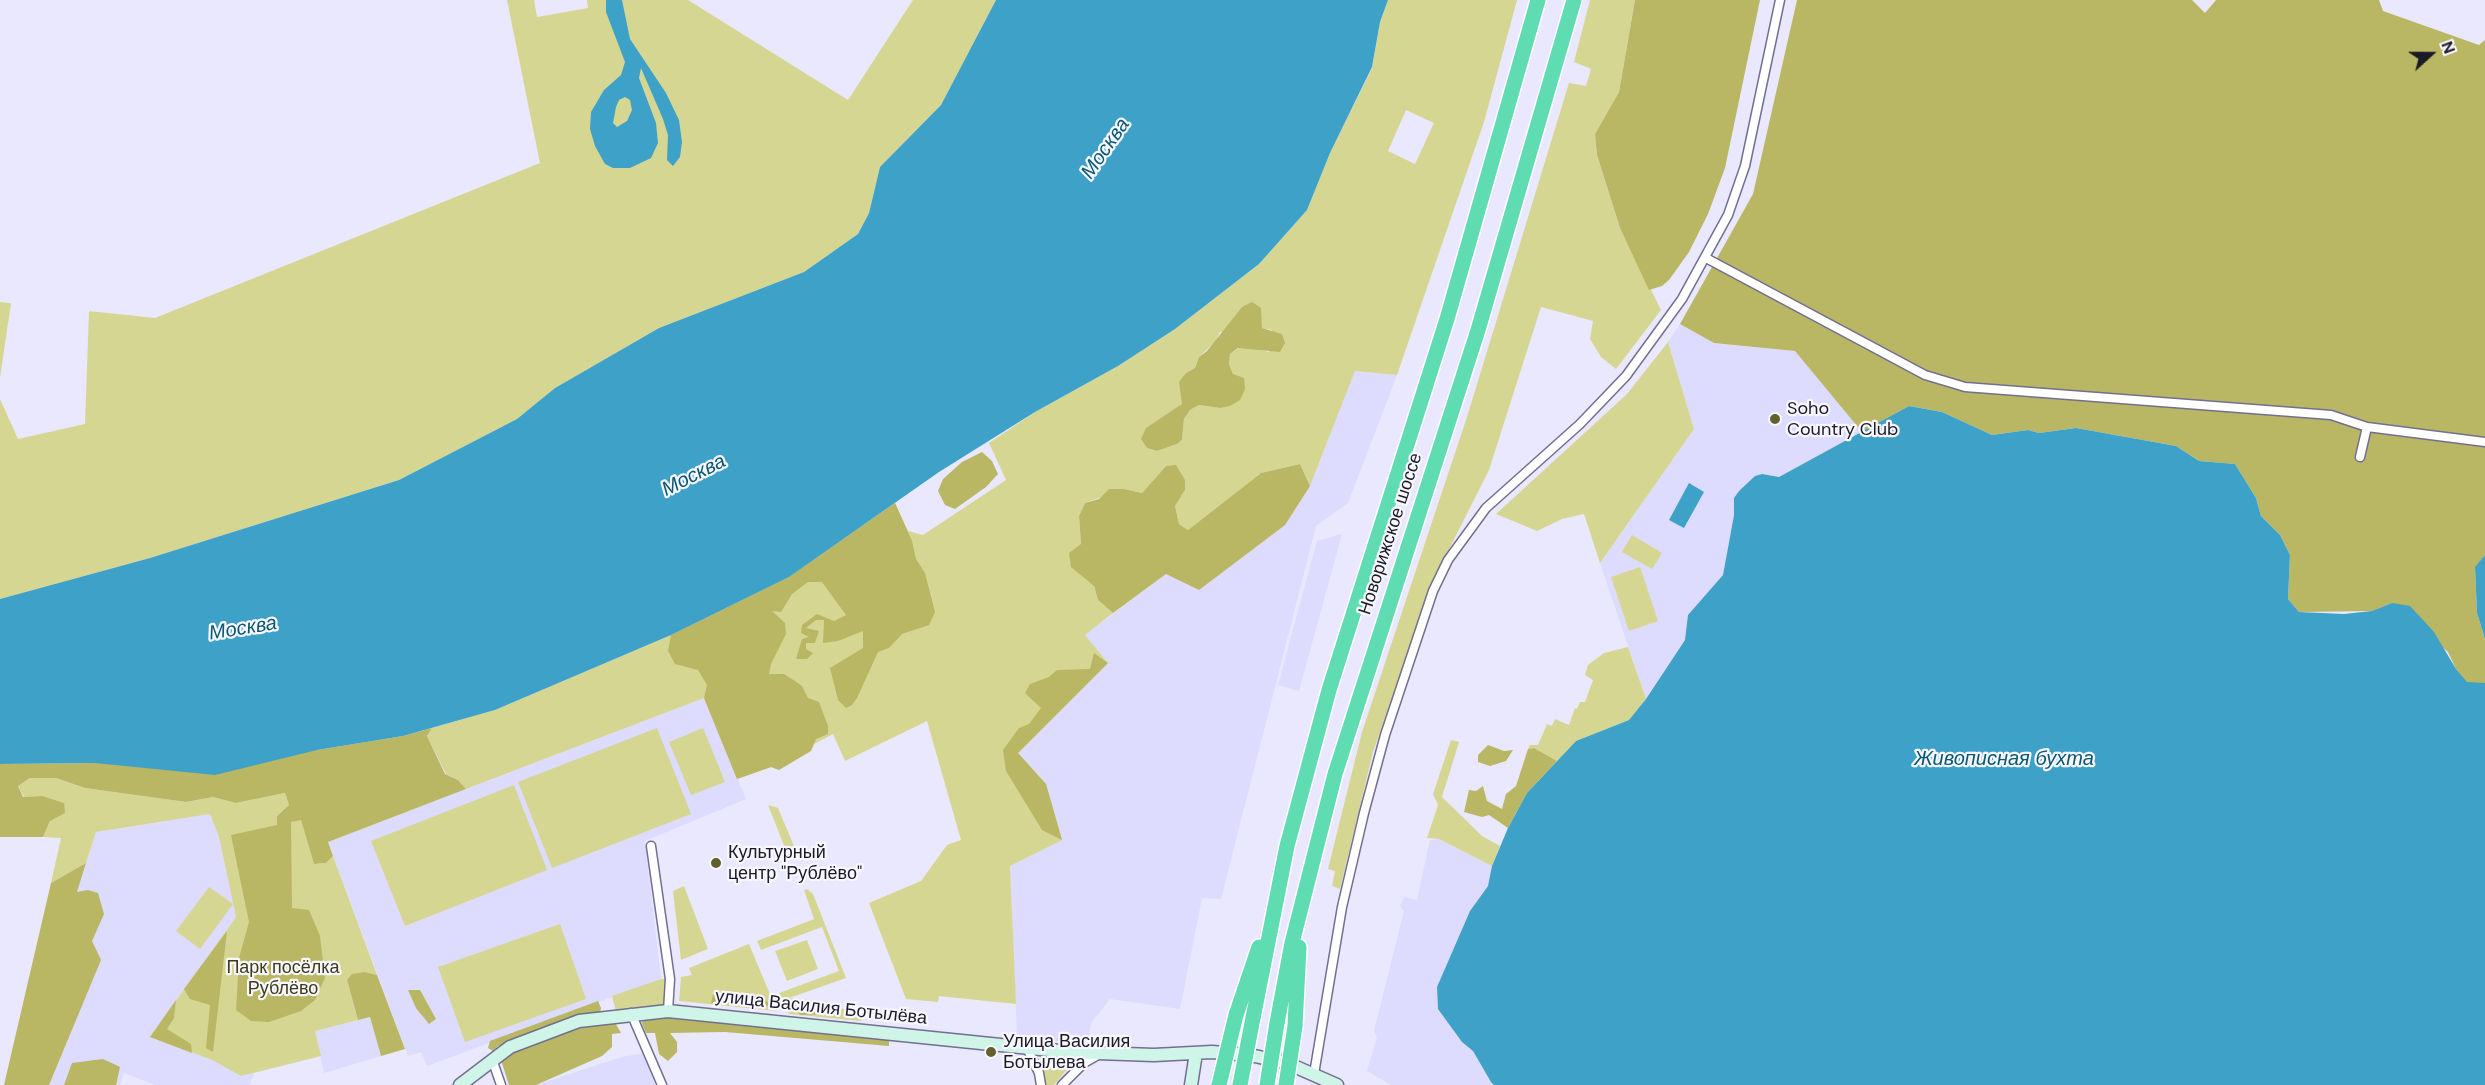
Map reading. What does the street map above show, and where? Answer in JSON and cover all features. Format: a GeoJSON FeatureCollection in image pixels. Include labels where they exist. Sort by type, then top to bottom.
{"type":"FeatureCollection","features":[{"type":"Feature","properties":{"kind":"highway","name":"Новорижское шоссе"},"geometry":{"type":"LineString","coordinates":[[1240,1085],[1287,846],[1329,690],[1447,319],[1538,0]]}},
{"type":"Feature","properties":{"kind":"highway","name":"Новорижское шоссе"},"geometry":{"type":"LineString","coordinates":[[1267,1085],[1286,973],[1319,829],[1353,714],[1478,330],[1574,0]]}},
{"type":"Feature","properties":{"kind":"highway"},"geometry":{"type":"LineString","coordinates":[[1219,1085],[1236,1015],[1276,898]]}},
{"type":"Feature","properties":{"kind":"highway"},"geometry":{"type":"LineString","coordinates":[[1286,1085],[1295,1026],[1302,902]]}},
{"type":"Feature","properties":{"kind":"street"},"geometry":{"type":"LineString","coordinates":[[1314,1080],[1342,907],[1364,813],[1385,735],[1421,623],[1443,570],[1486,508],[1580,424],[1626,376],[1657,337],[1706,258],[1728,215],[1744,166],[1780,0]]}},
{"type":"Feature","properties":{"kind":"street"},"geometry":{"type":"LineString","coordinates":[[1706,258],[1925,375],[1965,387],[2331,415],[2367,427],[2485,442]]}},
{"type":"Feature","properties":{"kind":"street"},"geometry":{"type":"LineString","coordinates":[[2360,457],[2367,427]]}},
{"type":"Feature","properties":{"kind":"street"},"geometry":{"type":"LineString","coordinates":[[651,846],[670,979],[668,1011]]}},
{"type":"Feature","properties":{"kind":"street","name":"улица Василия Ботылёва"},"geometry":{"type":"LineString","coordinates":[[460,1085],[510,1047],[579,1021],[631,1013],[668,1011],[1069,1052],[1250,1055],[1287,1064],[1314,1080],[1337,1085]]}},
{"type":"Feature","properties":{"kind":"street"},"geometry":{"type":"LineString","coordinates":[[631,1013],[662,1085]]}},
{"type":"Feature","properties":{"kind":"street"},"geometry":{"type":"LineString","coordinates":[[1027,1048],[1039,1073],[1041,1085]]}},
{"type":"Feature","properties":{"kind":"street"},"geometry":{"type":"LineString","coordinates":[[1069,1052],[1074,1064],[1071,1075]]}},
{"type":"Feature","properties":{"kind":"street"},"geometry":{"type":"LineString","coordinates":[[1191,1085],[1196,1053]]}},
{"type":"Feature","properties":{"kind":"street"},"geometry":{"type":"LineString","coordinates":[[1062,1085],[1089,1058],[1102,1054]]}},
{"type":"Feature","properties":{"kind":"street"},"geometry":{"type":"LineString","coordinates":[[492,1059],[501,1085]]}},
{"type":"Feature","properties":{"kind":"shaded area","name":"Soho Country Club"},"geometry":{"type":"Polygon","coordinates":[[[1680,324],[1714,343],[1795,351],[1862,432],[1779,477],[1762,474],[1755,476],[1739,491],[1734,498],[1734,515],[1723,575],[1688,615],[1685,640],[1646,699],[1600,563],[1694,429],[1668,342],[1680,324]]]}},
{"type":"Feature","properties":{"kind":"shaded area"},"geometry":{"type":"Polygon","coordinates":[[[1355,371],[1397,375],[1348,503],[1316,526],[1221,899],[1202,898],[1180,1009],[1110,999],[1091,1023],[1088,1045],[1017,1037],[1010,866],[1061,840],[1046,784],[1018,753],[1108,663],[1085,635],[1166,574],[1310,486],[1355,371]]]}},
{"type":"Feature","properties":{"kind":"shaded area"},"geometry":{"type":"Polygon","coordinates":[[[1342,534],[1299,691],[1278,685],[1317,541],[1342,534]]]}},
{"type":"Feature","properties":{"kind":"shaded area"},"geometry":{"type":"Polygon","coordinates":[[[704,698],[746,799],[645,841],[661,979],[427,1066],[421,1052],[408,1056],[328,842],[704,698]]]}},
{"type":"Feature","properties":{"kind":"shaded area"},"geometry":{"type":"Polygon","coordinates":[[[210,814],[219,837],[236,917],[150,1037],[212,1060],[241,1076],[254,1073],[249,1085],[155,1085],[124,1073],[120,1085],[16,1085],[96,832],[210,814]]]}},
{"type":"Feature","properties":{"kind":"shaded area"},"geometry":{"type":"Polygon","coordinates":[[[1439,839],[1492,866],[1488,886],[1470,911],[1437,987],[1438,1009],[1462,1042],[1473,1051],[1494,1085],[1391,1085],[1367,1071],[1377,1037],[1374,1031],[1404,911],[1400,906],[1404,897],[1417,900],[1430,840],[1439,839]]]}},
{"type":"Feature","properties":{"kind":"shaded area"},"geometry":{"type":"Polygon","coordinates":[[[370,1017],[381,1056],[324,1073],[315,1031],[370,1017]]]}},
{"type":"Feature","properties":{"kind":"shaded area"},"geometry":{"type":"Polygon","coordinates":[[[644,1053],[655,1085],[536,1085],[622,1057],[644,1053]]]}},
{"type":"Feature","properties":{"kind":"green space"},"geometry":{"type":"Polygon","coordinates":[[[507,0],[534,0],[537,17],[588,8],[587,0],[688,0],[848,100],[913,0],[996,0],[941,105],[880,167],[869,213],[858,234],[804,272],[659,328],[555,388],[517,419],[399,480],[150,558],[0,599],[0,399],[18,439],[85,424],[89,311],[155,318],[540,163],[507,0]]]}},
{"type":"Feature","properties":{"kind":"green space"},"geometry":{"type":"Polygon","coordinates":[[[1388,0],[1517,0],[1484,122],[1397,375],[1355,371],[1310,486],[1300,464],[1261,473],[1188,530],[1179,524],[1175,506],[1185,490],[1166,466],[1142,493],[1124,489],[1085,503],[1079,516],[1081,544],[1098,600],[1113,613],[1085,635],[1108,663],[1018,753],[1046,784],[1062,840],[1010,866],[1016,1004],[939,996],[938,1002],[906,999],[869,903],[921,881],[947,845],[961,840],[927,721],[845,761],[833,734],[771,767],[737,779],[704,698],[466,789],[458,780],[446,774],[427,736],[432,728],[495,710],[671,635],[788,577],[895,503],[908,531],[923,535],[1006,480],[989,443],[1035,412],[1118,366],[1175,329],[1259,264],[1307,210],[1330,153],[1372,68],[1380,22],[1388,0]],[[1406,110],[1388,151],[1415,164],[1434,123],[1406,110]],[[1261,328],[1220,332],[1215,342],[1199,357],[1195,368],[1186,373],[1182,404],[1142,439],[1147,448],[1157,451],[1182,440],[1184,419],[1190,410],[1199,405],[1220,408],[1233,374],[1229,364],[1230,354],[1239,348],[1250,347],[1269,352],[1272,330],[1261,328]]]}},
{"type":"Feature","properties":{"kind":"green space"},"geometry":{"type":"Polygon","coordinates":[[[1590,0],[1635,0],[1619,92],[1595,134],[1597,155],[1620,228],[1661,310],[1616,369],[1601,357],[1590,339],[1593,321],[1541,307],[1489,470],[1432,583],[1373,752],[1340,889],[1332,886],[1335,871],[1328,869],[1362,732],[1467,417],[1569,83],[1586,86],[1591,69],[1574,62],[1590,0]]]}},
{"type":"Feature","properties":{"kind":"green space"},"geometry":{"type":"Polygon","coordinates":[[[1635,0],[1760,0],[1725,168],[1708,214],[1689,252],[1669,280],[1662,286],[1649,290],[1620,228],[1597,155],[1595,134],[1619,92],[1635,0]]]}},
{"type":"Feature","properties":{"kind":"green space"},"geometry":{"type":"Polygon","coordinates":[[[1797,0],[2192,0],[2205,13],[2216,0],[2379,0],[2383,11],[2479,45],[2485,40],[2485,555],[2475,568],[2477,613],[2485,639],[2485,683],[2467,683],[2456,669],[2448,652],[2392,603],[2372,611],[2299,612],[2288,599],[2290,555],[2280,535],[2261,516],[2256,498],[2235,464],[2199,461],[2176,446],[2076,428],[2039,433],[2028,430],[1992,435],[1942,412],[1909,406],[1862,432],[1795,351],[1714,343],[1680,324],[1753,194],[1797,0]]]}},
{"type":"Feature","properties":{"kind":"green space"},"geometry":{"type":"Polygon","coordinates":[[[0,302],[11,303],[0,378],[0,302]]]}},
{"type":"Feature","properties":{"kind":"green space"},"geometry":{"type":"Polygon","coordinates":[[[1252,302],[1261,308],[1262,328],[1282,334],[1285,343],[1280,352],[1238,348],[1230,354],[1229,364],[1233,374],[1244,378],[1245,389],[1240,400],[1230,406],[1220,408],[1199,405],[1190,410],[1184,419],[1182,440],[1157,451],[1147,448],[1141,439],[1146,428],[1182,404],[1179,382],[1186,373],[1195,368],[1199,357],[1207,351],[1242,307],[1252,302]]]}},
{"type":"Feature","properties":{"kind":"green space"},"geometry":{"type":"Polygon","coordinates":[[[1668,342],[1694,429],[1600,563],[1584,514],[1562,519],[1537,531],[1496,514],[1627,394],[1668,342]]]}},
{"type":"Feature","properties":{"kind":"green space"},"geometry":{"type":"Polygon","coordinates":[[[982,452],[992,461],[998,474],[986,487],[955,509],[945,505],[938,491],[943,479],[962,462],[982,452]]]}},
{"type":"Feature","properties":{"kind":"green space"},"geometry":{"type":"Polygon","coordinates":[[[1300,464],[1310,486],[1285,525],[1199,590],[1166,574],[1113,613],[1098,600],[1094,586],[1071,567],[1069,553],[1081,544],[1079,516],[1085,503],[1099,499],[1109,489],[1124,489],[1142,493],[1166,466],[1176,465],[1185,480],[1185,490],[1175,506],[1179,524],[1188,530],[1261,473],[1300,464]]]}},
{"type":"Feature","properties":{"kind":"green space"},"geometry":{"type":"Polygon","coordinates":[[[895,503],[912,541],[916,559],[925,573],[935,612],[929,625],[902,634],[889,648],[878,652],[857,698],[852,705],[846,708],[838,700],[830,668],[863,648],[863,631],[838,641],[823,643],[824,620],[816,620],[806,628],[819,631],[815,643],[806,643],[806,649],[813,653],[807,659],[796,659],[802,639],[809,637],[801,633],[802,625],[817,614],[834,621],[846,615],[822,582],[808,582],[792,594],[781,612],[772,611],[785,623],[786,634],[771,664],[769,674],[784,674],[802,686],[808,698],[819,702],[828,726],[828,734],[816,739],[811,751],[779,770],[771,767],[737,779],[704,698],[707,685],[698,670],[675,664],[668,651],[671,635],[789,577],[895,503]]]}},
{"type":"Feature","properties":{"kind":"green space"},"geometry":{"type":"Polygon","coordinates":[[[1632,535],[1662,553],[1652,569],[1622,552],[1632,535]]]}},
{"type":"Feature","properties":{"kind":"green space"},"geometry":{"type":"Polygon","coordinates":[[[1640,567],[1658,621],[1629,631],[1611,577],[1640,567]]]}},
{"type":"Feature","properties":{"kind":"green space"},"geometry":{"type":"Polygon","coordinates":[[[1628,647],[1646,699],[1629,720],[1576,741],[1557,761],[1534,748],[1528,749],[1530,745],[1538,745],[1547,724],[1552,726],[1555,719],[1569,725],[1575,708],[1577,709],[1580,702],[1585,702],[1593,680],[1585,675],[1588,665],[1604,653],[1628,647]]]}},
{"type":"Feature","properties":{"kind":"green space"},"geometry":{"type":"Polygon","coordinates":[[[1094,653],[1108,663],[1018,753],[1046,784],[1062,840],[1042,830],[1006,771],[1003,750],[1019,728],[1029,724],[1041,708],[1025,693],[1030,684],[1049,677],[1057,670],[1090,669],[1094,653]]]}},
{"type":"Feature","properties":{"kind":"green space"},"geometry":{"type":"Polygon","coordinates":[[[432,728],[427,736],[445,774],[458,780],[466,789],[328,842],[333,856],[326,863],[314,864],[301,820],[291,822],[292,908],[309,910],[320,936],[325,978],[315,1000],[301,1011],[269,1022],[251,1021],[236,1010],[239,958],[249,922],[231,835],[277,825],[277,816],[289,805],[285,793],[236,803],[213,797],[186,802],[85,788],[56,778],[30,778],[18,786],[23,797],[42,796],[64,803],[65,813],[50,821],[43,837],[0,837],[0,764],[95,763],[317,750],[403,736],[432,728]]]}},
{"type":"Feature","properties":{"kind":"green space"},"geometry":{"type":"Polygon","coordinates":[[[657,728],[691,814],[552,868],[518,782],[657,728]]]}},
{"type":"Feature","properties":{"kind":"green space"},"geometry":{"type":"Polygon","coordinates":[[[703,728],[725,782],[691,795],[669,742],[703,728]]]}},
{"type":"Feature","properties":{"kind":"green space"},"geometry":{"type":"Polygon","coordinates":[[[1451,740],[1459,742],[1442,797],[1482,836],[1500,846],[1492,866],[1439,839],[1427,838],[1438,805],[1433,794],[1451,740]]]}},
{"type":"Feature","properties":{"kind":"green space"},"geometry":{"type":"Polygon","coordinates":[[[1488,745],[1504,751],[1513,750],[1506,761],[1490,766],[1478,762],[1478,755],[1488,745]]]}},
{"type":"Feature","properties":{"kind":"green space"},"geometry":{"type":"Polygon","coordinates":[[[1534,748],[1557,761],[1527,793],[1508,828],[1489,815],[1482,817],[1464,812],[1469,790],[1476,791],[1483,786],[1487,801],[1502,809],[1506,794],[1516,786],[1528,749],[1534,748]]]}},
{"type":"Feature","properties":{"kind":"green space","name":"Парк посёлка Рублёво"},"geometry":{"type":"Polygon","coordinates":[[[30,778],[56,778],[85,788],[186,802],[213,797],[236,803],[285,793],[289,805],[277,816],[277,825],[301,819],[314,864],[326,863],[333,856],[377,975],[365,972],[347,980],[358,1020],[315,1031],[321,1056],[241,1076],[212,1060],[150,1037],[236,917],[219,837],[210,814],[96,832],[86,863],[51,883],[61,838],[43,837],[50,821],[42,796],[24,797],[18,786],[30,778]]]}},
{"type":"Feature","properties":{"kind":"green space"},"geometry":{"type":"Polygon","coordinates":[[[514,785],[547,870],[405,926],[371,841],[514,785]]]}},
{"type":"Feature","properties":{"kind":"green space"},"geometry":{"type":"Polygon","coordinates":[[[768,805],[778,808],[796,851],[789,858],[768,805]]]}},
{"type":"Feature","properties":{"kind":"green space"},"geometry":{"type":"Polygon","coordinates":[[[86,863],[77,892],[88,890],[98,893],[104,914],[92,941],[101,960],[49,1085],[4,1085],[51,883],[86,863]]]}},
{"type":"Feature","properties":{"kind":"green space"},"geometry":{"type":"Polygon","coordinates":[[[684,886],[708,949],[681,960],[673,891],[684,886]]]}},
{"type":"Feature","properties":{"kind":"green space"},"geometry":{"type":"Polygon","coordinates":[[[209,887],[233,904],[200,949],[176,931],[209,887]]]}},
{"type":"Feature","properties":{"kind":"green space"},"geometry":{"type":"Polygon","coordinates":[[[807,889],[813,894],[846,978],[789,998],[831,1002],[832,1007],[860,1012],[863,1016],[861,1021],[789,1014],[779,993],[839,971],[822,927],[761,950],[757,941],[814,919],[804,890],[807,889]]]}},
{"type":"Feature","properties":{"kind":"green space"},"geometry":{"type":"Polygon","coordinates":[[[560,924],[586,999],[465,1042],[438,967],[560,924]]]}},
{"type":"Feature","properties":{"kind":"green space"},"geometry":{"type":"Polygon","coordinates":[[[227,931],[213,1052],[206,1048],[210,1005],[190,999],[184,989],[227,931]]]}},
{"type":"Feature","properties":{"kind":"green space"},"geometry":{"type":"Polygon","coordinates":[[[807,940],[818,969],[787,981],[775,951],[807,940]]]}},
{"type":"Feature","properties":{"kind":"green space"},"geometry":{"type":"Polygon","coordinates":[[[749,944],[777,1011],[679,1001],[681,977],[692,975],[689,968],[749,944]]]}},
{"type":"Feature","properties":{"kind":"green space"},"geometry":{"type":"Polygon","coordinates":[[[365,972],[377,975],[405,1049],[381,1056],[370,1017],[358,1020],[347,980],[352,974],[365,972]]]}},
{"type":"Feature","properties":{"kind":"green space"},"geometry":{"type":"Polygon","coordinates":[[[666,979],[666,1007],[636,1007],[616,1011],[612,996],[666,979]]]}},
{"type":"Feature","properties":{"kind":"green space"},"geometry":{"type":"Polygon","coordinates":[[[408,990],[420,990],[436,1019],[429,1024],[416,1008],[408,990]]]}},
{"type":"Feature","properties":{"kind":"green space"},"geometry":{"type":"Polygon","coordinates":[[[713,995],[758,996],[765,998],[769,1005],[767,1007],[711,1003],[713,995]]]}},
{"type":"Feature","properties":{"kind":"green space"},"geometry":{"type":"Polygon","coordinates":[[[176,1000],[174,1018],[167,1029],[191,1044],[192,1053],[150,1037],[176,1000]]]}},
{"type":"Feature","properties":{"kind":"green space"},"geometry":{"type":"Polygon","coordinates":[[[598,1001],[601,1008],[600,1014],[498,1046],[493,1051],[488,1048],[490,1041],[598,1001]]]}},
{"type":"Feature","properties":{"kind":"green space"},"geometry":{"type":"Polygon","coordinates":[[[799,1002],[827,1006],[830,1014],[800,1015],[797,1010],[799,1002]]]}},
{"type":"Feature","properties":{"kind":"green space"},"geometry":{"type":"Polygon","coordinates":[[[660,1014],[889,1037],[889,1046],[725,1032],[670,1033],[677,1042],[677,1052],[668,1061],[659,1054],[655,1033],[646,1033],[642,1023],[644,1017],[660,1014]]]}},
{"type":"Feature","properties":{"kind":"green space"},"geometry":{"type":"Polygon","coordinates":[[[614,1021],[621,1033],[612,1034],[612,1047],[602,1056],[536,1085],[509,1085],[501,1060],[511,1051],[578,1026],[614,1021]]]}},
{"type":"Feature","properties":{"kind":"green space"},"geometry":{"type":"Polygon","coordinates":[[[1041,1056],[1069,1061],[1069,1067],[1054,1085],[1046,1085],[1039,1062],[1041,1056]]]}},
{"type":"Feature","properties":{"kind":"green space"},"geometry":{"type":"Polygon","coordinates":[[[103,1059],[120,1067],[116,1085],[64,1085],[72,1063],[103,1059]]]}},
{"type":"Feature","properties":{"kind":"water"},"geometry":{"type":"Polygon","coordinates":[[[606,0],[622,0],[630,39],[666,93],[679,120],[682,142],[680,157],[673,166],[667,160],[668,135],[663,119],[641,68],[639,78],[656,123],[658,143],[651,158],[630,168],[613,168],[605,164],[595,146],[590,129],[591,112],[604,90],[621,75],[625,62],[606,12],[606,0]],[[625,97],[619,100],[613,123],[617,127],[627,121],[632,110],[630,100],[625,97]]]}},
{"type":"Feature","properties":{"kind":"water","name":"Москва"},"geometry":{"type":"Polygon","coordinates":[[[996,0],[1388,0],[1380,22],[1372,67],[1330,153],[1307,210],[1259,264],[1175,329],[1118,366],[1035,412],[939,472],[789,577],[671,635],[495,710],[403,736],[317,750],[215,775],[95,763],[0,764],[0,599],[150,558],[399,480],[517,419],[555,388],[659,328],[804,272],[858,234],[869,213],[880,167],[941,105],[996,0]]]}},
{"type":"Feature","properties":{"kind":"water","name":"Живописная бухта"},"geometry":{"type":"Polygon","coordinates":[[[1909,406],[1942,412],[1992,435],[2028,430],[2039,433],[2076,428],[2176,446],[2199,461],[2235,464],[2256,498],[2261,516],[2280,535],[2290,555],[2288,599],[2299,612],[2344,614],[2372,611],[2392,603],[2410,606],[2434,632],[2456,669],[2467,682],[2485,683],[2485,1085],[1494,1085],[1491,1082],[1473,1051],[1462,1042],[1438,1009],[1437,987],[1470,911],[1488,886],[1492,866],[1508,828],[1527,793],[1576,741],[1629,720],[1646,699],[1685,640],[1688,615],[1723,575],[1734,515],[1734,498],[1739,491],[1755,476],[1762,474],[1779,477],[1909,406]]]}},
{"type":"Feature","properties":{"kind":"water"},"geometry":{"type":"Polygon","coordinates":[[[1689,483],[1704,492],[1684,528],[1669,520],[1689,483]]]}},
{"type":"Feature","properties":{"kind":"water"},"geometry":{"type":"Polygon","coordinates":[[[2485,555],[2485,639],[2477,613],[2475,567],[2485,555]]]}},
{"type":"Feature","properties":{"kind":"place","name":"Soho Country Club"},"geometry":{"type":"Point","coordinates":[1775,419]}},
{"type":"Feature","properties":{"kind":"place","name":"Культурный центр \"Рублёво\""},"geometry":{"type":"Point","coordinates":[716,863]}},
{"type":"Feature","properties":{"kind":"place","name":"Улица Василия Ботылева"},"geometry":{"type":"Point","coordinates":[991,1052]}}]}
